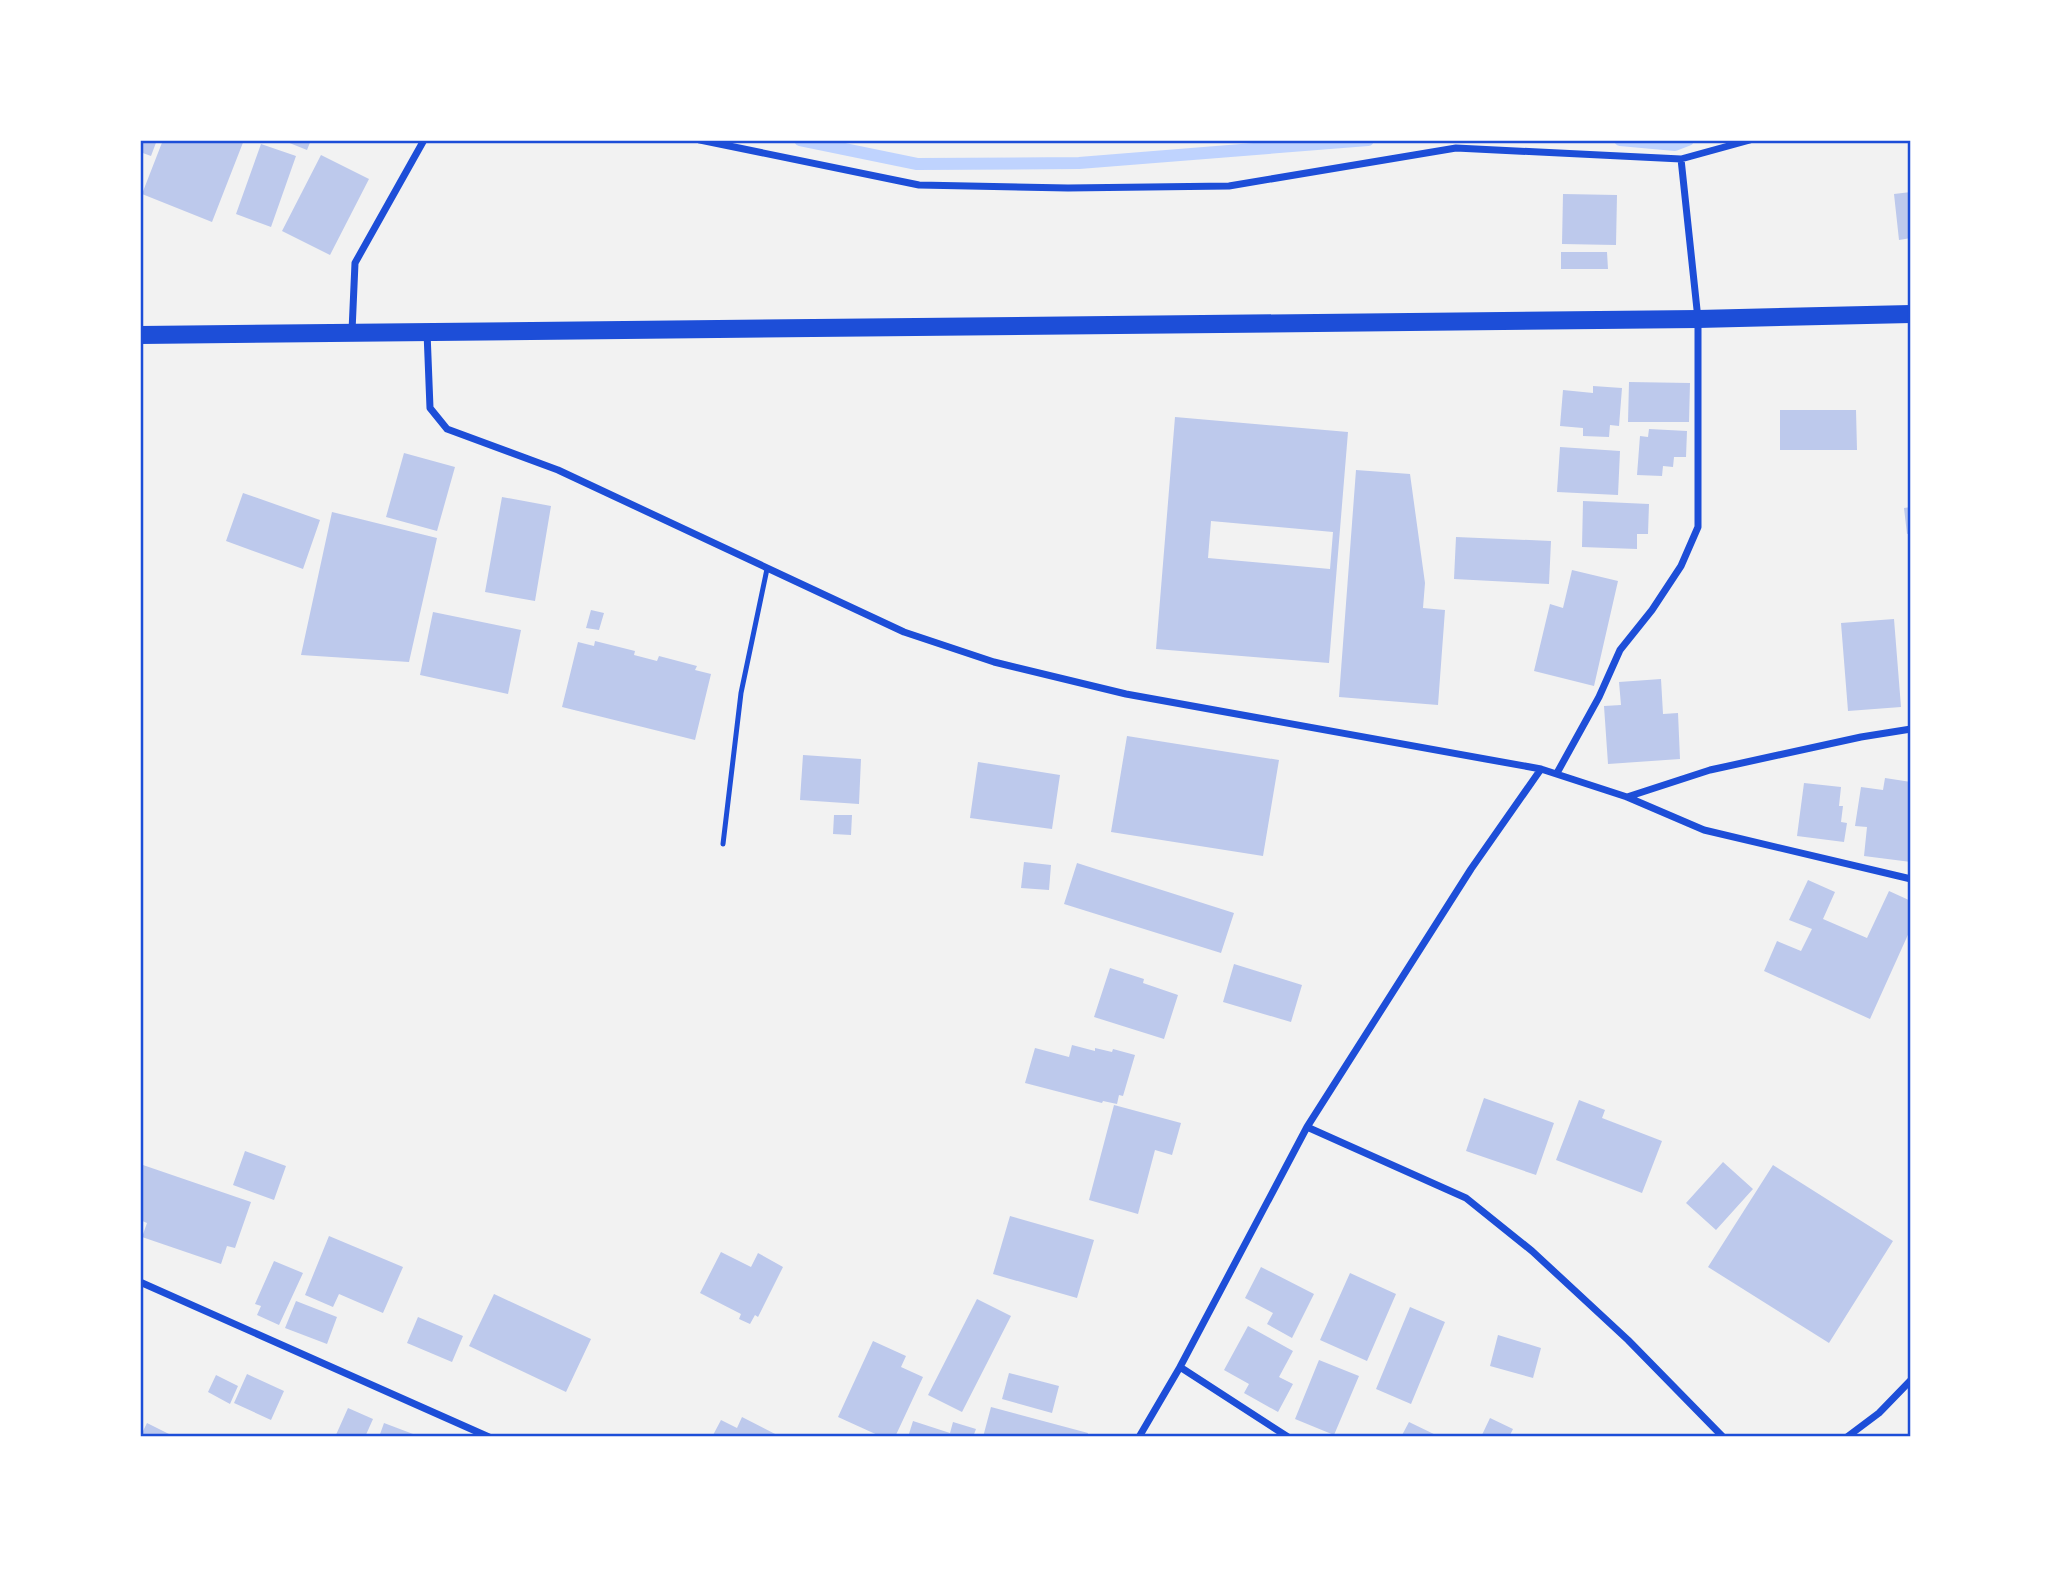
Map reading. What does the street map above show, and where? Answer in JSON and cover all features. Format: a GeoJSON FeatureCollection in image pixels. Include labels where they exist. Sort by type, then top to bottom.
{"type":"FeatureCollection","features":[{"type":"Feature","properties":{"kind":"main road"},"geometry":{"type":"LineString","coordinates":[[140,335],[1698,319],[1911,314]]}},
{"type":"Feature","properties":{"kind":"street"},"geometry":{"type":"LineString","coordinates":[[352,332],[355,263],[424,140]]}},
{"type":"Feature","properties":{"kind":"street"},"geometry":{"type":"LineString","coordinates":[[700,140],[919,185],[1068,188],[1229,186],[1456,144],[1681,159],[1750,140]]}},
{"type":"Feature","properties":{"kind":"street"},"geometry":{"type":"LineString","coordinates":[[1557,773],[1599,698],[1620,650],[1652,610],[1681,566],[1698,527],[1698,319],[1681,159]]}},
{"type":"Feature","properties":{"kind":"street"},"geometry":{"type":"LineString","coordinates":[[427,331],[430,408],[447,429],[558,470],[904,632],[995,662],[1069,682],[1541,769],[1627,797],[1704,830],[1911,878]]}},
{"type":"Feature","properties":{"kind":"street"},"geometry":{"type":"LineString","coordinates":[[1627,797],[1710,770],[1911,729]]}},
{"type":"Feature","properties":{"kind":"street"},"geometry":{"type":"LineString","coordinates":[[1139,1437],[1180,1367],[1307,1127],[1471,869],[1541,769]]}},
{"type":"Feature","properties":{"kind":"street"},"geometry":{"type":"LineString","coordinates":[[1307,1127],[1466,1198],[1532,1251],[1618,1331],[1724,1437]]}},
{"type":"Feature","properties":{"kind":"street"},"geometry":{"type":"LineString","coordinates":[[140,1282],[489,1437]]}},
{"type":"Feature","properties":{"kind":"street"},"geometry":{"type":"LineString","coordinates":[[1180,1367],[1288,1437]]}},
{"type":"Feature","properties":{"kind":"street"},"geometry":{"type":"LineString","coordinates":[[1847,1437],[1879,1413],[1911,1380]]}},
{"type":"Feature","properties":{"kind":"lane"},"geometry":{"type":"LineString","coordinates":[[723,844],[741,693],[767,569]]}},
{"type":"Feature","properties":{"kind":"building"},"geometry":{"type":"Polygon","coordinates":[[[140,140],[157,140],[151,156],[140,152],[140,140]]]}},
{"type":"Feature","properties":{"kind":"building"},"geometry":{"type":"Polygon","coordinates":[[[163,140],[244,140],[212,222],[142,194],[163,140]]]}},
{"type":"Feature","properties":{"kind":"building"},"geometry":{"type":"Polygon","coordinates":[[[282,140],[311,140],[307,150],[282,140]]]}},
{"type":"Feature","properties":{"kind":"building"},"geometry":{"type":"Polygon","coordinates":[[[261,144],[296,156],[271,227],[236,214],[261,144]]]}},
{"type":"Feature","properties":{"kind":"building"},"geometry":{"type":"Polygon","coordinates":[[[321,155],[369,179],[330,255],[282,231],[321,155]]]}},
{"type":"Feature","properties":{"kind":"building"},"geometry":{"type":"Polygon","coordinates":[[[1911,192],[1911,238],[1899,240],[1894,194],[1911,192]]]}},
{"type":"Feature","properties":{"kind":"building"},"geometry":{"type":"Polygon","coordinates":[[[1563,194],[1617,195],[1616,245],[1562,244],[1563,194]]]}},
{"type":"Feature","properties":{"kind":"building"},"geometry":{"type":"Polygon","coordinates":[[[1561,252],[1607,252],[1608,269],[1561,269],[1561,252]]]}},
{"type":"Feature","properties":{"kind":"building"},"geometry":{"type":"Polygon","coordinates":[[[1629,382],[1690,383],[1689,422],[1628,422],[1629,382]]]}},
{"type":"Feature","properties":{"kind":"building"},"geometry":{"type":"Polygon","coordinates":[[[1593,386],[1622,388],[1619,426],[1610,425],[1609,437],[1583,436],[1583,428],[1560,426],[1563,390],[1593,393],[1593,386]]]}},
{"type":"Feature","properties":{"kind":"building"},"geometry":{"type":"Polygon","coordinates":[[[1780,410],[1856,410],[1857,450],[1780,450],[1780,410]]]}},
{"type":"Feature","properties":{"kind":"building"},"geometry":{"type":"Polygon","coordinates":[[[1175,417],[1348,432],[1329,663],[1156,649],[1175,417]],[[1211,521],[1208,558],[1330,569],[1333,532],[1211,521]]]}},
{"type":"Feature","properties":{"kind":"building"},"geometry":{"type":"Polygon","coordinates":[[[1649,429],[1687,431],[1686,457],[1674,457],[1673,467],[1663,466],[1662,476],[1637,475],[1640,436],[1648,437],[1649,429]]]}},
{"type":"Feature","properties":{"kind":"building"},"geometry":{"type":"Polygon","coordinates":[[[1560,447],[1620,451],[1618,495],[1557,492],[1560,447]]]}},
{"type":"Feature","properties":{"kind":"building"},"geometry":{"type":"Polygon","coordinates":[[[404,453],[455,467],[437,531],[386,517],[404,453]]]}},
{"type":"Feature","properties":{"kind":"building"},"geometry":{"type":"Polygon","coordinates":[[[1356,470],[1410,474],[1425,583],[1423,608],[1445,610],[1438,705],[1339,697],[1356,470]]]}},
{"type":"Feature","properties":{"kind":"building"},"geometry":{"type":"Polygon","coordinates":[[[243,493],[320,520],[303,569],[226,541],[243,493]]]}},
{"type":"Feature","properties":{"kind":"building"},"geometry":{"type":"Polygon","coordinates":[[[502,497],[551,506],[535,601],[485,592],[502,497]]]}},
{"type":"Feature","properties":{"kind":"building"},"geometry":{"type":"Polygon","coordinates":[[[1583,501],[1649,504],[1648,534],[1637,534],[1637,549],[1582,547],[1583,501]]]}},
{"type":"Feature","properties":{"kind":"building"},"geometry":{"type":"Polygon","coordinates":[[[1911,507],[1911,533],[1907,534],[1904,508],[1911,507]]]}},
{"type":"Feature","properties":{"kind":"building"},"geometry":{"type":"Polygon","coordinates":[[[332,512],[437,538],[409,662],[301,655],[332,512]]]}},
{"type":"Feature","properties":{"kind":"building"},"geometry":{"type":"Polygon","coordinates":[[[1456,537],[1551,541],[1549,584],[1454,579],[1456,537]]]}},
{"type":"Feature","properties":{"kind":"building"},"geometry":{"type":"Polygon","coordinates":[[[1572,570],[1618,581],[1594,686],[1534,671],[1550,604],[1563,608],[1572,570]]]}},
{"type":"Feature","properties":{"kind":"building"},"geometry":{"type":"Polygon","coordinates":[[[591,610],[604,613],[599,630],[586,628],[591,610]]]}},
{"type":"Feature","properties":{"kind":"building"},"geometry":{"type":"Polygon","coordinates":[[[433,612],[521,630],[508,694],[420,675],[433,612]]]}},
{"type":"Feature","properties":{"kind":"building"},"geometry":{"type":"Polygon","coordinates":[[[1894,619],[1901,707],[1848,711],[1841,623],[1894,619]]]}},
{"type":"Feature","properties":{"kind":"building"},"geometry":{"type":"Polygon","coordinates":[[[595,641],[635,651],[634,655],[657,661],[659,656],[697,666],[695,670],[711,674],[695,740],[562,707],[578,642],[594,646],[595,641]]]}},
{"type":"Feature","properties":{"kind":"building"},"geometry":{"type":"Polygon","coordinates":[[[1661,679],[1663,714],[1678,713],[1680,759],[1608,764],[1604,706],[1621,705],[1619,682],[1661,679]]]}},
{"type":"Feature","properties":{"kind":"building"},"geometry":{"type":"Polygon","coordinates":[[[1127,736],[1279,760],[1263,856],[1111,832],[1127,736]]]}},
{"type":"Feature","properties":{"kind":"building"},"geometry":{"type":"Polygon","coordinates":[[[803,755],[861,759],[859,804],[800,800],[803,755]]]}},
{"type":"Feature","properties":{"kind":"building"},"geometry":{"type":"Polygon","coordinates":[[[978,762],[1060,775],[1052,829],[970,818],[978,762]]]}},
{"type":"Feature","properties":{"kind":"building"},"geometry":{"type":"Polygon","coordinates":[[[1885,778],[1911,782],[1911,862],[1864,856],[1867,827],[1855,826],[1861,787],[1883,790],[1885,778]]]}},
{"type":"Feature","properties":{"kind":"building"},"geometry":{"type":"Polygon","coordinates":[[[1804,783],[1841,787],[1841,822],[1847,823],[1844,842],[1797,836],[1804,783]]]}},
{"type":"Feature","properties":{"kind":"building"},"geometry":{"type":"Polygon","coordinates":[[[834,815],[852,815],[851,835],[833,834],[834,815]]]}},
{"type":"Feature","properties":{"kind":"building"},"geometry":{"type":"Polygon","coordinates":[[[1024,862],[1051,865],[1049,890],[1021,888],[1024,862]]]}},
{"type":"Feature","properties":{"kind":"building"},"geometry":{"type":"Polygon","coordinates":[[[1077,863],[1234,913],[1221,953],[1064,904],[1077,863]]]}},
{"type":"Feature","properties":{"kind":"building"},"geometry":{"type":"Polygon","coordinates":[[[1808,880],[1835,892],[1823,919],[1867,938],[1889,891],[1911,901],[1911,928],[1870,1019],[1764,971],[1777,941],[1801,951],[1812,929],[1789,920],[1808,880]]]}},
{"type":"Feature","properties":{"kind":"building"},"geometry":{"type":"Polygon","coordinates":[[[1234,964],[1302,985],[1291,1022],[1223,1002],[1234,964]]]}},
{"type":"Feature","properties":{"kind":"building"},"geometry":{"type":"Polygon","coordinates":[[[1110,968],[1144,979],[1143,983],[1178,995],[1164,1039],[1094,1017],[1110,968]]]}},
{"type":"Feature","properties":{"kind":"building"},"geometry":{"type":"Polygon","coordinates":[[[1072,1045],[1095,1051],[1095,1048],[1112,1052],[1113,1049],[1135,1055],[1123,1096],[1119,1095],[1117,1104],[1102,1103],[1025,1083],[1035,1048],[1069,1057],[1072,1045]]]}},
{"type":"Feature","properties":{"kind":"building"},"geometry":{"type":"Polygon","coordinates":[[[1484,1098],[1554,1123],[1536,1175],[1466,1151],[1484,1098]]]}},
{"type":"Feature","properties":{"kind":"building"},"geometry":{"type":"Polygon","coordinates":[[[1579,1100],[1605,1110],[1602,1118],[1662,1141],[1642,1193],[1556,1160],[1579,1100]]]}},
{"type":"Feature","properties":{"kind":"building"},"geometry":{"type":"Polygon","coordinates":[[[1114,1105],[1181,1123],[1172,1155],[1155,1150],[1138,1214],[1089,1200],[1114,1105]]]}},
{"type":"Feature","properties":{"kind":"building"},"geometry":{"type":"Polygon","coordinates":[[[245,1151],[286,1166],[274,1200],[233,1185],[245,1151]]]}},
{"type":"Feature","properties":{"kind":"building"},"geometry":{"type":"Polygon","coordinates":[[[1723,1162],[1753,1189],[1716,1230],[1686,1203],[1723,1162]]]}},
{"type":"Feature","properties":{"kind":"building"},"geometry":{"type":"Polygon","coordinates":[[[140,1164],[251,1202],[235,1248],[227,1246],[221,1264],[142,1237],[147,1223],[140,1220],[140,1164]]]}},
{"type":"Feature","properties":{"kind":"building"},"geometry":{"type":"Polygon","coordinates":[[[1773,1165],[1893,1241],[1829,1343],[1708,1267],[1773,1165]]]}},
{"type":"Feature","properties":{"kind":"building"},"geometry":{"type":"Polygon","coordinates":[[[1010,1216],[1094,1240],[1077,1298],[993,1274],[1010,1216]]]}},
{"type":"Feature","properties":{"kind":"building"},"geometry":{"type":"Polygon","coordinates":[[[329,1236],[403,1267],[383,1313],[339,1294],[333,1307],[305,1295],[329,1236]]]}},
{"type":"Feature","properties":{"kind":"building"},"geometry":{"type":"Polygon","coordinates":[[[721,1252],[751,1267],[758,1253],[783,1267],[758,1317],[755,1315],[750,1324],[739,1319],[741,1314],[700,1293],[721,1252]]]}},
{"type":"Feature","properties":{"kind":"building"},"geometry":{"type":"Polygon","coordinates":[[[274,1261],[303,1273],[279,1325],[257,1315],[261,1306],[255,1304],[274,1261]]]}},
{"type":"Feature","properties":{"kind":"building"},"geometry":{"type":"Polygon","coordinates":[[[1261,1267],[1314,1294],[1292,1338],[1267,1324],[1273,1313],[1245,1298],[1261,1267]]]}},
{"type":"Feature","properties":{"kind":"building"},"geometry":{"type":"Polygon","coordinates":[[[1350,1273],[1396,1294],[1367,1361],[1320,1340],[1350,1273]]]}},
{"type":"Feature","properties":{"kind":"building"},"geometry":{"type":"Polygon","coordinates":[[[494,1294],[591,1339],[566,1392],[469,1346],[494,1294]]]}},
{"type":"Feature","properties":{"kind":"building"},"geometry":{"type":"Polygon","coordinates":[[[977,1299],[1011,1316],[962,1412],[928,1395],[977,1299]]]}},
{"type":"Feature","properties":{"kind":"building"},"geometry":{"type":"Polygon","coordinates":[[[296,1301],[337,1317],[327,1344],[285,1328],[296,1301]]]}},
{"type":"Feature","properties":{"kind":"building"},"geometry":{"type":"Polygon","coordinates":[[[1410,1307],[1445,1322],[1411,1404],[1376,1389],[1410,1307]]]}},
{"type":"Feature","properties":{"kind":"building"},"geometry":{"type":"Polygon","coordinates":[[[418,1317],[463,1336],[452,1362],[407,1343],[418,1317]]]}},
{"type":"Feature","properties":{"kind":"building"},"geometry":{"type":"Polygon","coordinates":[[[1248,1326],[1293,1351],[1279,1377],[1293,1384],[1278,1412],[1244,1393],[1249,1384],[1224,1370],[1248,1326]]]}},
{"type":"Feature","properties":{"kind":"building"},"geometry":{"type":"Polygon","coordinates":[[[1498,1335],[1541,1348],[1533,1378],[1490,1366],[1498,1335]]]}},
{"type":"Feature","properties":{"kind":"building"},"geometry":{"type":"Polygon","coordinates":[[[873,1341],[906,1356],[901,1367],[923,1377],[895,1437],[882,1437],[838,1417],[873,1341]]]}},
{"type":"Feature","properties":{"kind":"building"},"geometry":{"type":"Polygon","coordinates":[[[1319,1360],[1359,1376],[1334,1435],[1295,1419],[1319,1360]]]}},
{"type":"Feature","properties":{"kind":"building"},"geometry":{"type":"Polygon","coordinates":[[[1009,1373],[1059,1386],[1052,1413],[1002,1399],[1009,1373]]]}},
{"type":"Feature","properties":{"kind":"building"},"geometry":{"type":"Polygon","coordinates":[[[247,1374],[284,1391],[271,1420],[234,1403],[247,1374]]]}},
{"type":"Feature","properties":{"kind":"building"},"geometry":{"type":"Polygon","coordinates":[[[216,1375],[238,1386],[230,1404],[208,1392],[216,1375]]]}},
{"type":"Feature","properties":{"kind":"building"},"geometry":{"type":"Polygon","coordinates":[[[991,1407],[1088,1433],[1087,1437],[983,1437],[991,1407]]]}},
{"type":"Feature","properties":{"kind":"building"},"geometry":{"type":"Polygon","coordinates":[[[348,1408],[373,1419],[365,1437],[335,1437],[348,1408]]]}},
{"type":"Feature","properties":{"kind":"building"},"geometry":{"type":"Polygon","coordinates":[[[742,1417],[781,1437],[712,1437],[721,1420],[737,1428],[742,1417]]]}},
{"type":"Feature","properties":{"kind":"building"},"geometry":{"type":"Polygon","coordinates":[[[1490,1418],[1513,1429],[1509,1437],[1481,1437],[1490,1418]]]}},
{"type":"Feature","properties":{"kind":"building"},"geometry":{"type":"Polygon","coordinates":[[[913,1421],[950,1433],[953,1422],[976,1429],[973,1437],[908,1437],[913,1421]]]}},
{"type":"Feature","properties":{"kind":"building"},"geometry":{"type":"Polygon","coordinates":[[[1409,1422],[1440,1437],[1401,1437],[1409,1422]]]}},
{"type":"Feature","properties":{"kind":"building"},"geometry":{"type":"Polygon","coordinates":[[[147,1423],[169,1434],[167,1437],[140,1437],[147,1423]]]}},
{"type":"Feature","properties":{"kind":"building"},"geometry":{"type":"Polygon","coordinates":[[[384,1423],[421,1437],[379,1437],[384,1423]]]}},
{"type":"Feature","properties":{"kind":"waterway"},"geometry":{"type":"LineString","coordinates":[[800,140],[917,164],[1079,163],[1368,140]]}},
{"type":"Feature","properties":{"kind":"waterway"},"geometry":{"type":"LineString","coordinates":[[1620,140],[1675,145],[1688,140]]}}]}
